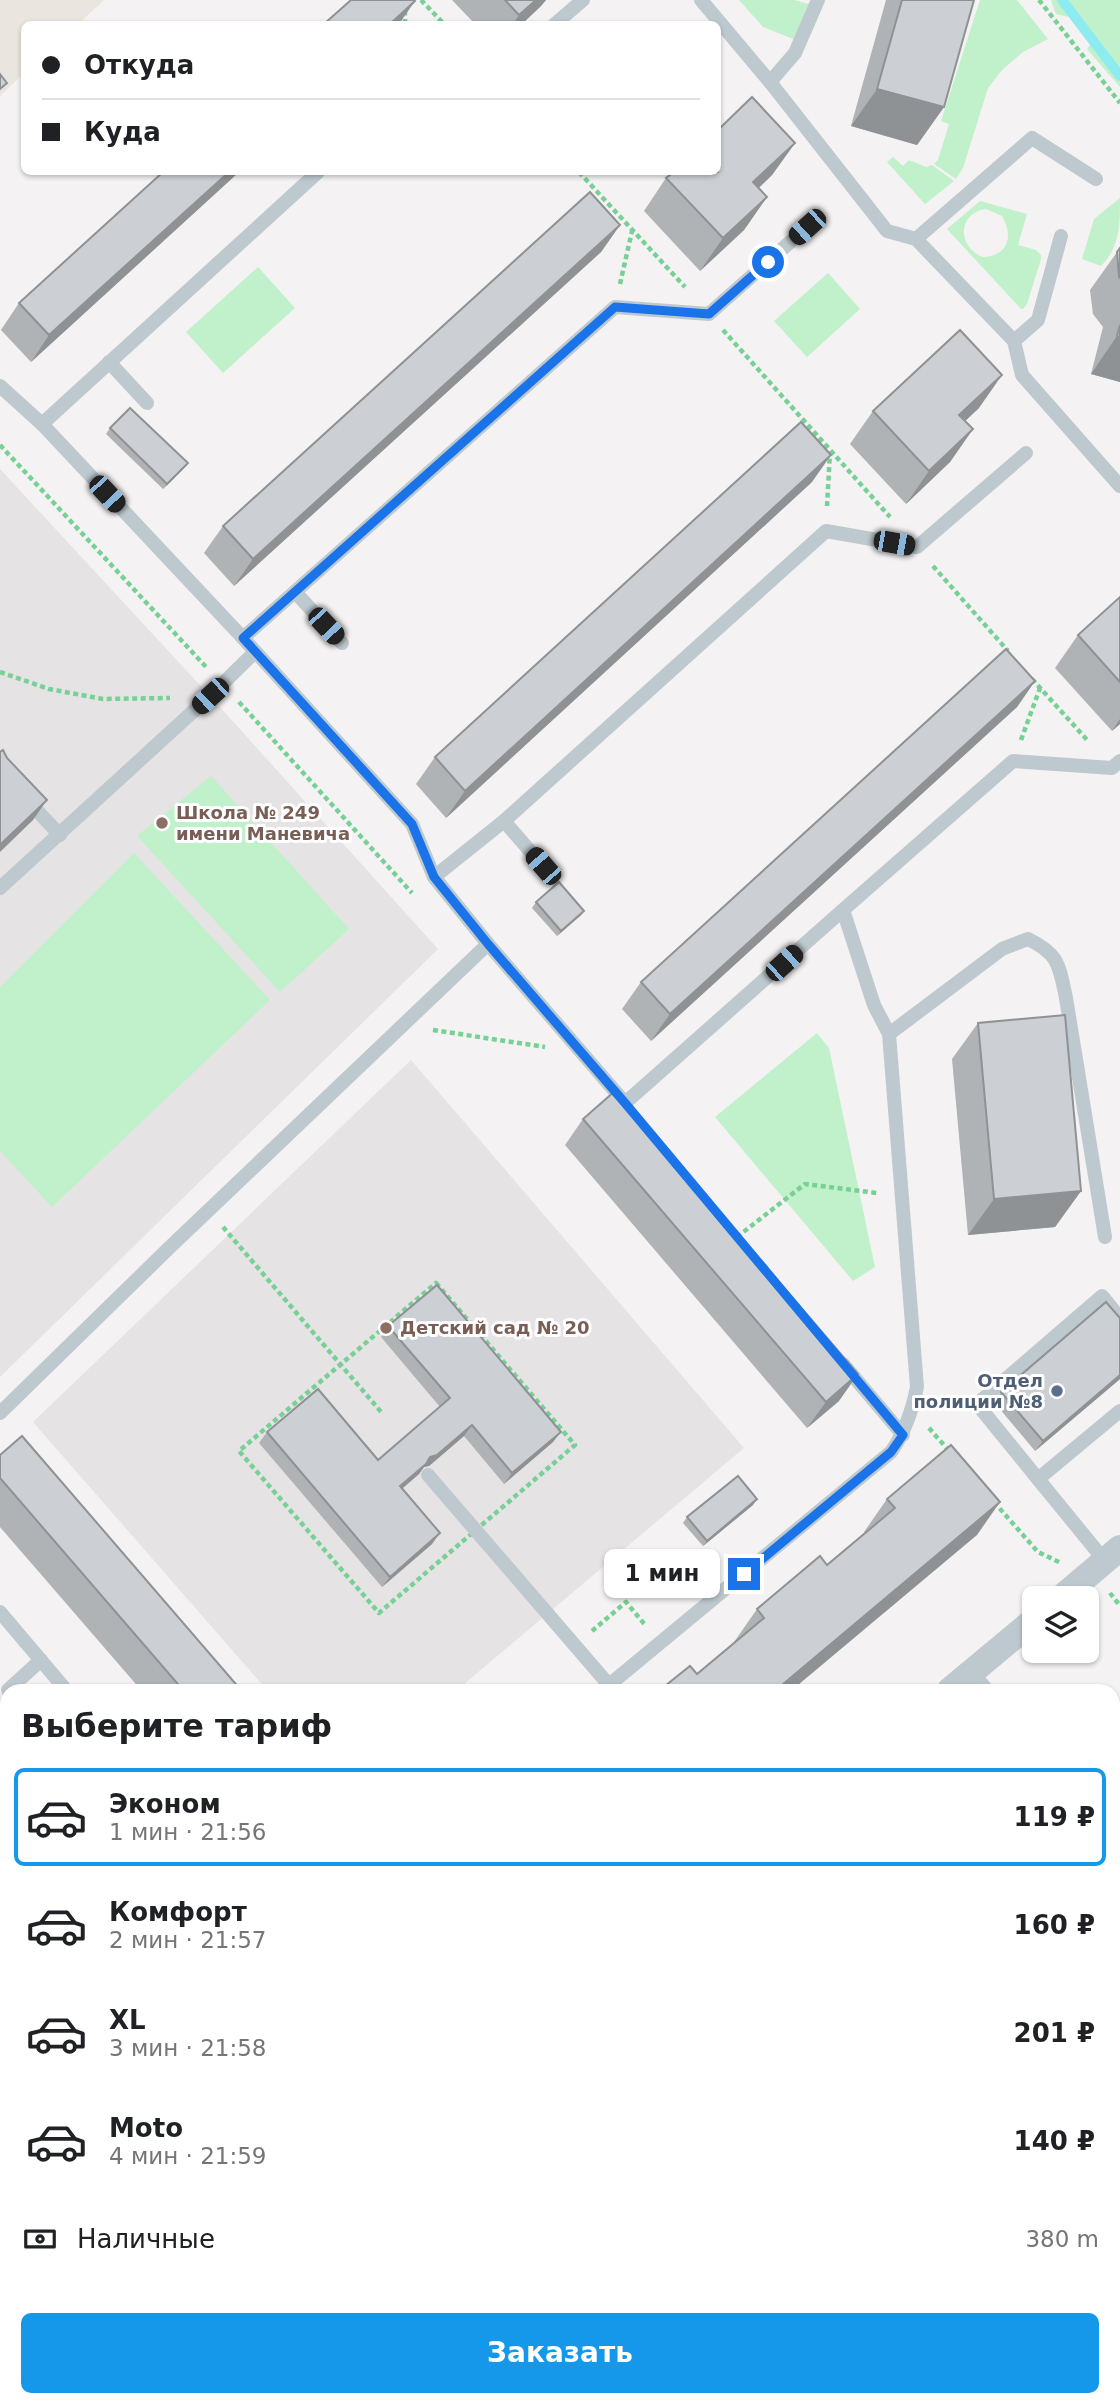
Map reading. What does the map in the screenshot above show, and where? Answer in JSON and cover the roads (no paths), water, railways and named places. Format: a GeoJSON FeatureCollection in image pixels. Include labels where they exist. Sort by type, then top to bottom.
{"type":"FeatureCollection","features":[{"type":"Feature","properties":{"kind":"street"},"geometry":{"type":"LineString","coordinates":[[1075,1586],[1104,1562]]}},
{"type":"Feature","properties":{"kind":"street"},"geometry":{"type":"LineString","coordinates":[[979,1681],[1022,1633]]}},
{"type":"Feature","properties":{"kind":"lane"},"geometry":{"type":"LineString","coordinates":[[558,21],[583,0]]}},
{"type":"Feature","properties":{"kind":"lane"},"geometry":{"type":"LineString","coordinates":[[701,0],[719,21]]}},
{"type":"Feature","properties":{"kind":"lane"},"geometry":{"type":"LineString","coordinates":[[770,82],[795,53],[818,0]]}},
{"type":"Feature","properties":{"kind":"lane"},"geometry":{"type":"LineString","coordinates":[[721,24],[887,231],[916,239],[1014,341],[1022,375],[1120,486]]}},
{"type":"Feature","properties":{"kind":"lane"},"geometry":{"type":"LineString","coordinates":[[916,239],[1032,138],[1096,179]]}},
{"type":"Feature","properties":{"kind":"lane"},"geometry":{"type":"LineString","coordinates":[[42,424],[315,175]]}},
{"type":"Feature","properties":{"kind":"lane"},"geometry":{"type":"LineString","coordinates":[[243,638],[615,307],[709,314],[807,227]]}},
{"type":"Feature","properties":{"kind":"lane"},"geometry":{"type":"LineString","coordinates":[[1014,341],[1038,320],[1061,236]]}},
{"type":"Feature","properties":{"kind":"lane"},"geometry":{"type":"LineString","coordinates":[[109,362],[147,403]]}},
{"type":"Feature","properties":{"kind":"lane"},"geometry":{"type":"LineString","coordinates":[[0,386],[42,424],[243,638],[412,824],[434,877],[629,1108],[843,911],[1013,761],[1116,764]]}},
{"type":"Feature","properties":{"kind":"lane"},"geometry":{"type":"LineString","coordinates":[[434,877],[504,821],[825,531],[917,547],[1026,453]]}},
{"type":"Feature","properties":{"kind":"lane"},"geometry":{"type":"LineString","coordinates":[[295,592],[342,643]]}},
{"type":"Feature","properties":{"kind":"lane"},"geometry":{"type":"LineString","coordinates":[[0,888],[255,652]]}},
{"type":"Feature","properties":{"kind":"lane"},"geometry":{"type":"LineString","coordinates":[[17,789],[60,835]]}},
{"type":"Feature","properties":{"kind":"lane"},"geometry":{"type":"LineString","coordinates":[[504,821],[543,866]]}},
{"type":"Feature","properties":{"kind":"lane"},"geometry":{"type":"LineString","coordinates":[[611,1684],[891,1452],[903,1435],[913,1409],[917,1387],[889,1034],[874,1006],[843,911]]}},
{"type":"Feature","properties":{"kind":"lane"},"geometry":{"type":"LineString","coordinates":[[889,1034],[1002,948],[1028,939],[1047,948],[1060,969],[1066,998],[1105,1237]]}},
{"type":"Feature","properties":{"kind":"lane"},"geometry":{"type":"LineString","coordinates":[[0,1413],[488,944]]}},
{"type":"Feature","properties":{"kind":"lane"},"geometry":{"type":"LineString","coordinates":[[1104,1562],[977,1404],[1102,1296],[1120,1318]]}},
{"type":"Feature","properties":{"kind":"lane"},"geometry":{"type":"LineString","coordinates":[[833,1352],[903,1435]]}},
{"type":"Feature","properties":{"kind":"lane"},"geometry":{"type":"LineString","coordinates":[[1038,1479],[1120,1410]]}},
{"type":"Feature","properties":{"kind":"lane"},"geometry":{"type":"LineString","coordinates":[[428,1475],[575,1644],[603,1684]]}},
{"type":"Feature","properties":{"kind":"lane"},"geometry":{"type":"LineString","coordinates":[[0,1612],[61,1684]]}},
{"type":"Feature","properties":{"kind":"lane"},"geometry":{"type":"LineString","coordinates":[[15,1684],[41,1660]]}},
{"type":"Feature","properties":{"kind":"waterway"},"geometry":{"type":"LineString","coordinates":[[1062,0],[1120,76]]}},
{"type":"Feature","properties":{"kind":"place","name":"Школа № 249 имени Маневича"},"geometry":{"type":"Point","coordinates":[162,823]}},
{"type":"Feature","properties":{"kind":"place","name":"Детский сад № 20"},"geometry":{"type":"Point","coordinates":[386,1328]}},
{"type":"Feature","properties":{"kind":"place","name":"Отдел полиции №8"},"geometry":{"type":"Point","coordinates":[1057,1391]}}]}
